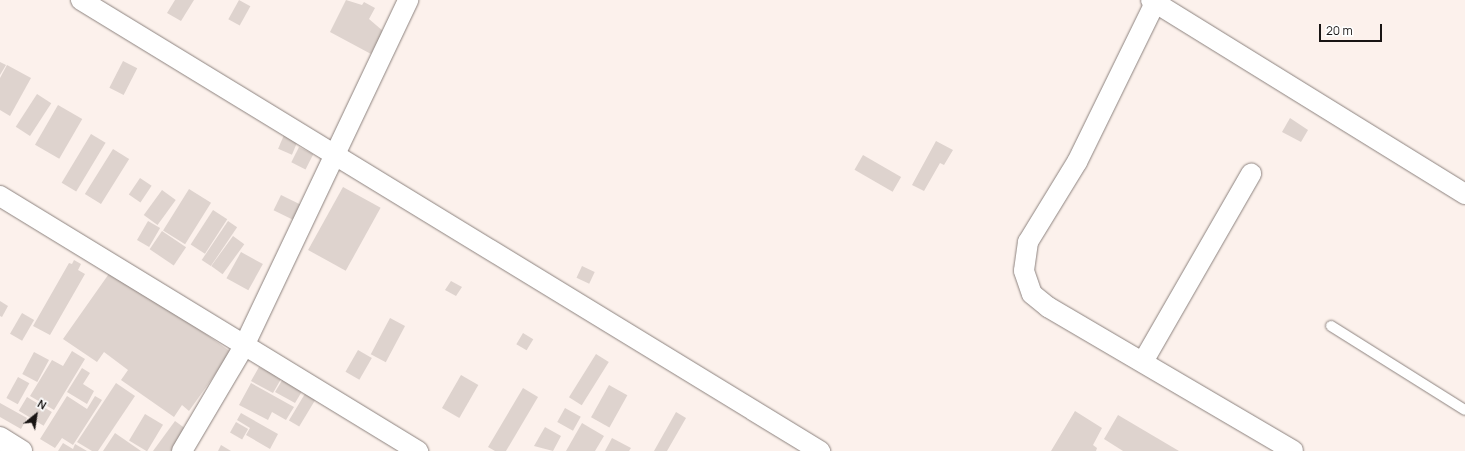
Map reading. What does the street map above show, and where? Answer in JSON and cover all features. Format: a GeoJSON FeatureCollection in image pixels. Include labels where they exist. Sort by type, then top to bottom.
{"type":"FeatureCollection","features":[{"type":"Feature","properties":{"kind":"street"},"geometry":{"type":"LineString","coordinates":[[81,0],[334,152],[820,451]]}},
{"type":"Feature","properties":{"kind":"street"},"geometry":{"type":"LineString","coordinates":[[182,451],[244,346],[405,1]]}},
{"type":"Feature","properties":{"kind":"street"},"geometry":{"type":"LineString","coordinates":[[1293,451],[1144,360],[1048,307],[1032,294],[1024,271],[1028,242],[1076,162],[1153,1],[1465,194]]}},
{"type":"Feature","properties":{"kind":"street"},"geometry":{"type":"LineString","coordinates":[[1144,360],[1251,174]]}},
{"type":"Feature","properties":{"kind":"street"},"geometry":{"type":"LineString","coordinates":[[0,196],[418,451]]}},
{"type":"Feature","properties":{"kind":"street"},"geometry":{"type":"LineString","coordinates":[[0,438],[21,451]]}},
{"type":"Feature","properties":{"kind":"lane"},"geometry":{"type":"LineString","coordinates":[[1331,326],[1465,410]]}},
{"type":"Feature","properties":{"kind":"building"},"geometry":{"type":"Polygon","coordinates":[[[175,0],[194,0],[181,21],[167,13],[175,0]]]}},
{"type":"Feature","properties":{"kind":"building"},"geometry":{"type":"Polygon","coordinates":[[[239,0],[250,6],[240,26],[228,19],[239,0]]]}},
{"type":"Feature","properties":{"kind":"building"},"geometry":{"type":"Polygon","coordinates":[[[346,0],[362,5],[364,2],[375,8],[369,19],[383,31],[371,54],[330,32],[346,0]]]}},
{"type":"Feature","properties":{"kind":"building"},"geometry":{"type":"Polygon","coordinates":[[[123,61],[137,68],[124,95],[109,88],[123,61]]]}},
{"type":"Feature","properties":{"kind":"building"},"geometry":{"type":"Polygon","coordinates":[[[0,62],[6,65],[0,75],[0,62]]]}},
{"type":"Feature","properties":{"kind":"building"},"geometry":{"type":"Polygon","coordinates":[[[7,65],[31,78],[10,116],[0,110],[0,78],[7,65]]]}},
{"type":"Feature","properties":{"kind":"building"},"geometry":{"type":"Polygon","coordinates":[[[37,94],[51,103],[30,136],[16,127],[37,94]]]}},
{"type":"Feature","properties":{"kind":"building"},"geometry":{"type":"Polygon","coordinates":[[[58,105],[82,119],[59,159],[35,145],[58,105]]]}},
{"type":"Feature","properties":{"kind":"building"},"geometry":{"type":"Polygon","coordinates":[[[1290,118],[1308,130],[1301,142],[1282,132],[1290,118]]]}},
{"type":"Feature","properties":{"kind":"building"},"geometry":{"type":"Polygon","coordinates":[[[91,134],[106,143],[76,192],[62,183],[91,134]]]}},
{"type":"Feature","properties":{"kind":"building"},"geometry":{"type":"Polygon","coordinates":[[[284,135],[298,141],[292,155],[278,149],[284,135]]]}},
{"type":"Feature","properties":{"kind":"building"},"geometry":{"type":"Polygon","coordinates":[[[936,141],[953,150],[944,165],[940,163],[924,191],[912,185],[936,141]]]}},
{"type":"Feature","properties":{"kind":"building"},"geometry":{"type":"Polygon","coordinates":[[[299,147],[313,154],[306,169],[291,162],[299,147]]]}},
{"type":"Feature","properties":{"kind":"building"},"geometry":{"type":"Polygon","coordinates":[[[113,149],[129,159],[101,204],[85,194],[113,149]]]}},
{"type":"Feature","properties":{"kind":"building"},"geometry":{"type":"Polygon","coordinates":[[[863,155],[901,177],[893,192],[854,170],[863,155]]]}},
{"type":"Feature","properties":{"kind":"building"},"geometry":{"type":"Polygon","coordinates":[[[140,178],[152,186],[140,202],[129,195],[140,178]]]}},
{"type":"Feature","properties":{"kind":"building"},"geometry":{"type":"Polygon","coordinates":[[[343,187],[381,208],[346,271],[308,250],[343,187]]]}},
{"type":"Feature","properties":{"kind":"building"},"geometry":{"type":"Polygon","coordinates":[[[189,189],[211,203],[185,244],[163,231],[189,189]]]}},
{"type":"Feature","properties":{"kind":"building"},"geometry":{"type":"Polygon","coordinates":[[[162,190],[176,200],[158,225],[144,215],[162,190]]]}},
{"type":"Feature","properties":{"kind":"building"},"geometry":{"type":"Polygon","coordinates":[[[281,195],[303,206],[296,221],[274,210],[281,195]]]}},
{"type":"Feature","properties":{"kind":"building"},"geometry":{"type":"Polygon","coordinates":[[[213,210],[227,219],[205,254],[191,244],[213,210]]]}},
{"type":"Feature","properties":{"kind":"building"},"geometry":{"type":"Polygon","coordinates":[[[148,221],[160,228],[149,247],[137,240],[148,221]]]}},
{"type":"Feature","properties":{"kind":"building"},"geometry":{"type":"Polygon","coordinates":[[[228,221],[237,227],[211,266],[202,260],[228,221]]]}},
{"type":"Feature","properties":{"kind":"building"},"geometry":{"type":"Polygon","coordinates":[[[162,231],[186,247],[174,265],[150,249],[162,231]]]}},
{"type":"Feature","properties":{"kind":"building"},"geometry":{"type":"Polygon","coordinates":[[[233,236],[244,244],[223,274],[211,266],[233,236]]]}},
{"type":"Feature","properties":{"kind":"building"},"geometry":{"type":"Polygon","coordinates":[[[241,252],[263,264],[248,290],[226,278],[241,252]]]}},
{"type":"Feature","properties":{"kind":"building"},"geometry":{"type":"Polygon","coordinates":[[[74,260],[81,264],[78,270],[85,274],[50,335],[33,326],[69,263],[72,264],[74,260]]]}},
{"type":"Feature","properties":{"kind":"building"},"geometry":{"type":"Polygon","coordinates":[[[582,266],[595,272],[589,284],[577,278],[582,266]]]}},
{"type":"Feature","properties":{"kind":"building"},"geometry":{"type":"Polygon","coordinates":[[[113,268],[231,352],[189,411],[182,405],[174,417],[121,380],[128,370],[104,352],[97,362],[63,339],[113,268]]]}},
{"type":"Feature","properties":{"kind":"building"},"geometry":{"type":"Polygon","coordinates":[[[451,281],[462,287],[456,296],[445,290],[451,281]]]}},
{"type":"Feature","properties":{"kind":"building"},"geometry":{"type":"Polygon","coordinates":[[[0,301],[8,306],[2,317],[0,316],[0,301]]]}},
{"type":"Feature","properties":{"kind":"building"},"geometry":{"type":"Polygon","coordinates":[[[22,313],[34,320],[22,341],[10,334],[22,313]]]}},
{"type":"Feature","properties":{"kind":"building"},"geometry":{"type":"Polygon","coordinates":[[[390,318],[405,326],[386,362],[371,354],[390,318]]]}},
{"type":"Feature","properties":{"kind":"building"},"geometry":{"type":"Polygon","coordinates":[[[523,333],[533,339],[527,350],[516,344],[523,333]]]}},
{"type":"Feature","properties":{"kind":"building"},"geometry":{"type":"Polygon","coordinates":[[[358,350],[372,358],[359,380],[346,372],[358,350]]]}},
{"type":"Feature","properties":{"kind":"building"},"geometry":{"type":"Polygon","coordinates":[[[72,351],[85,359],[54,410],[30,396],[52,360],[63,366],[72,351]]]}},
{"type":"Feature","properties":{"kind":"building"},"geometry":{"type":"Polygon","coordinates":[[[34,352],[49,360],[37,382],[22,374],[34,352]]]}},
{"type":"Feature","properties":{"kind":"building"},"geometry":{"type":"Polygon","coordinates":[[[596,354],[609,362],[582,405],[569,397],[596,354]]]}},
{"type":"Feature","properties":{"kind":"building"},"geometry":{"type":"Polygon","coordinates":[[[271,363],[281,368],[276,377],[281,379],[273,393],[251,381],[259,367],[267,371],[271,363]]]}},
{"type":"Feature","properties":{"kind":"building"},"geometry":{"type":"Polygon","coordinates":[[[82,368],[90,373],[83,384],[94,391],[87,404],[67,392],[82,368]]]}},
{"type":"Feature","properties":{"kind":"building"},"geometry":{"type":"Polygon","coordinates":[[[287,372],[304,388],[295,403],[275,392],[287,372]]]}},
{"type":"Feature","properties":{"kind":"building"},"geometry":{"type":"Polygon","coordinates":[[[461,375],[478,385],[459,418],[442,408],[461,375]]]}},
{"type":"Feature","properties":{"kind":"building"},"geometry":{"type":"Polygon","coordinates":[[[18,377],[29,383],[18,404],[6,398],[18,377]]]}},
{"type":"Feature","properties":{"kind":"building"},"geometry":{"type":"Polygon","coordinates":[[[116,383],[135,396],[98,451],[92,451],[77,442],[116,383]]]}},
{"type":"Feature","properties":{"kind":"building"},"geometry":{"type":"Polygon","coordinates":[[[251,383],[294,407],[286,420],[272,412],[268,420],[239,405],[251,383]]]}},
{"type":"Feature","properties":{"kind":"building"},"geometry":{"type":"Polygon","coordinates":[[[609,385],[627,395],[609,428],[591,417],[609,385]]]}},
{"type":"Feature","properties":{"kind":"building"},"geometry":{"type":"Polygon","coordinates":[[[309,387],[319,393],[299,427],[289,420],[309,387]]]}},
{"type":"Feature","properties":{"kind":"building"},"geometry":{"type":"Polygon","coordinates":[[[523,388],[538,397],[506,451],[495,451],[488,447],[523,388]]]}},
{"type":"Feature","properties":{"kind":"building"},"geometry":{"type":"Polygon","coordinates":[[[67,396],[87,409],[95,396],[102,400],[73,445],[62,438],[55,448],[40,439],[67,396]]]}},
{"type":"Feature","properties":{"kind":"building"},"geometry":{"type":"Polygon","coordinates":[[[27,397],[52,412],[44,426],[19,411],[27,397]]]}},
{"type":"Feature","properties":{"kind":"building"},"geometry":{"type":"Polygon","coordinates":[[[0,403],[27,418],[21,429],[0,417],[0,403]]]}},
{"type":"Feature","properties":{"kind":"building"},"geometry":{"type":"Polygon","coordinates":[[[565,408],[581,417],[573,431],[557,422],[565,408]]]}},
{"type":"Feature","properties":{"kind":"building"},"geometry":{"type":"Polygon","coordinates":[[[1075,411],[1102,428],[1093,445],[1097,448],[1096,451],[1051,451],[1075,411]]]}},
{"type":"Feature","properties":{"kind":"building"},"geometry":{"type":"Polygon","coordinates":[[[676,412],[686,418],[667,451],[654,451],[676,412]]]}},
{"type":"Feature","properties":{"kind":"building"},"geometry":{"type":"Polygon","coordinates":[[[241,413],[278,434],[270,449],[246,435],[250,428],[237,420],[241,413]]]}},
{"type":"Feature","properties":{"kind":"building"},"geometry":{"type":"Polygon","coordinates":[[[145,414],[163,425],[147,451],[129,441],[145,414]]]}},
{"type":"Feature","properties":{"kind":"building"},"geometry":{"type":"Polygon","coordinates":[[[1118,415],[1179,451],[1123,451],[1104,439],[1118,415]]]}},
{"type":"Feature","properties":{"kind":"building"},"geometry":{"type":"Polygon","coordinates":[[[175,421],[186,429],[171,451],[153,451],[175,421]]]}},
{"type":"Feature","properties":{"kind":"building"},"geometry":{"type":"Polygon","coordinates":[[[236,422],[248,429],[242,439],[230,432],[236,422]]]}},
{"type":"Feature","properties":{"kind":"building"},"geometry":{"type":"Polygon","coordinates":[[[582,423],[604,436],[595,451],[566,451],[582,423]]]}},
{"type":"Feature","properties":{"kind":"building"},"geometry":{"type":"Polygon","coordinates":[[[545,427],[561,436],[553,451],[534,446],[545,427]]]}},
{"type":"Feature","properties":{"kind":"building"},"geometry":{"type":"Polygon","coordinates":[[[115,433],[141,451],[103,451],[115,433]]]}},
{"type":"Feature","properties":{"kind":"building"},"geometry":{"type":"Polygon","coordinates":[[[612,438],[631,448],[629,451],[605,451],[612,438]]]}},
{"type":"Feature","properties":{"kind":"building"},"geometry":{"type":"Polygon","coordinates":[[[63,443],[73,449],[75,444],[87,451],[58,451],[63,443]]]}},
{"type":"Feature","properties":{"kind":"building"},"geometry":{"type":"Polygon","coordinates":[[[221,445],[231,451],[218,451],[221,445]]]}}]}
